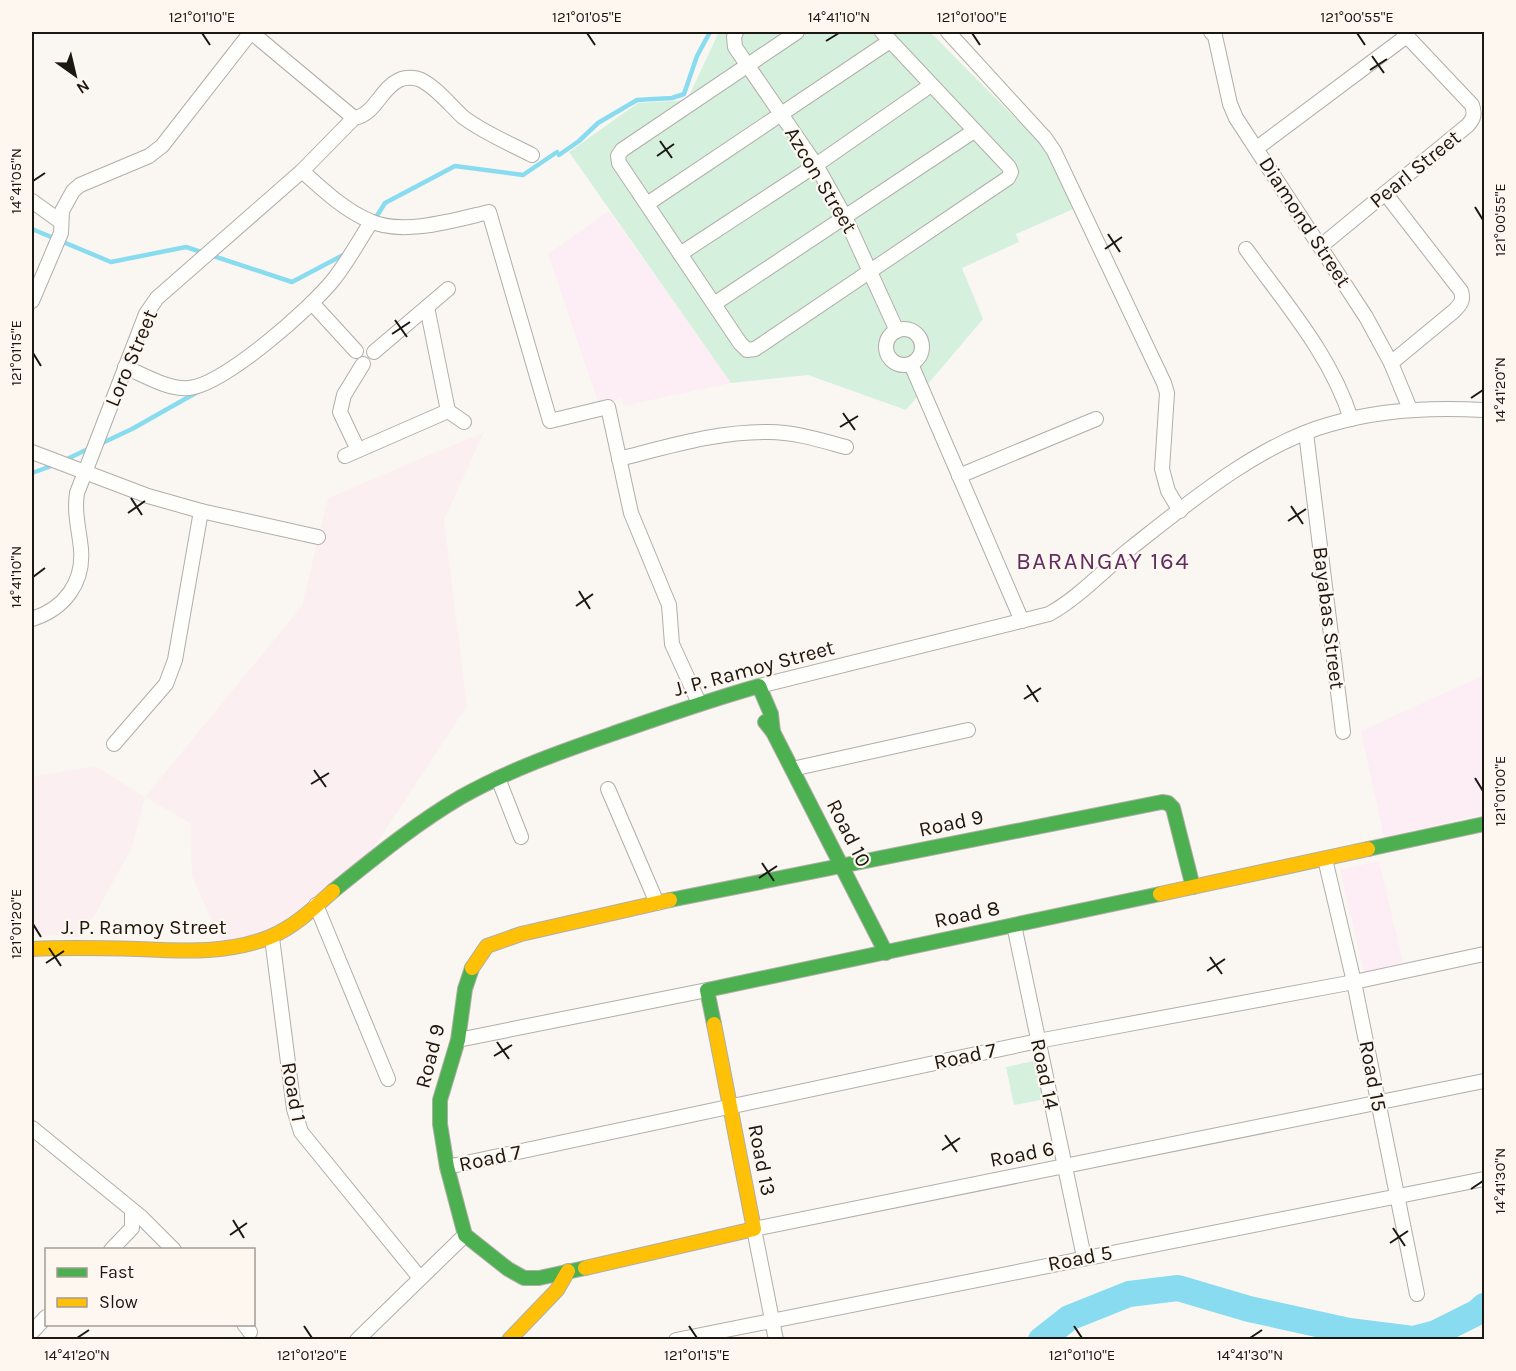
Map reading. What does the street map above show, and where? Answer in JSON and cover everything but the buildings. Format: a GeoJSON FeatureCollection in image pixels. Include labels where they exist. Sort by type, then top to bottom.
{"type":"FeatureCollection","features":[{"type":"Feature","properties":{"kind":"street"},"geometry":{"type":"LineString","coordinates":[[32,301],[61,227],[62,211],[73,191],[80,185],[149,156],[162,146],[251,32],[354,118]]}},
{"type":"Feature","properties":{"kind":"street"},"geometry":{"type":"LineString","coordinates":[[647,204],[781,114],[886,36],[1009,167],[1011,172],[1008,178],[755,349],[747,350],[740,343],[619,163],[618,156],[622,150],[797,32]]}},
{"type":"Feature","properties":{"kind":"street"},"geometry":{"type":"LineString","coordinates":[[948,32],[1054,150],[1164,383],[1167,393],[1162,469],[1168,491],[1180,511]]}},
{"type":"Feature","properties":{"kind":"street","name":"Diamond Street"},"geometry":{"type":"LineString","coordinates":[[1216,33],[1230,104],[1236,118],[1366,317],[1391,363],[1410,409]]}},
{"type":"Feature","properties":{"kind":"street"},"geometry":{"type":"LineString","coordinates":[[1257,148],[1406,33]]}},
{"type":"Feature","properties":{"kind":"street","name":"Pearl Street"},"geometry":{"type":"LineString","coordinates":[[1321,246],[1468,125],[1473,118],[1472,105],[1406,33]]}},
{"type":"Feature","properties":{"kind":"street","name":"Azcon Street"},"geometry":{"type":"LineString","coordinates":[[735,34],[735,47],[816,165],[845,217],[897,331]]}},
{"type":"Feature","properties":{"kind":"street","name":"Loro Street"},"geometry":{"type":"LineString","coordinates":[[32,619],[57,606],[72,592],[76,584],[81,556],[75,505],[84,472],[146,314],[157,298],[302,171],[354,118],[364,116],[390,86],[399,80],[408,78],[420,80],[480,129],[532,155]]}},
{"type":"Feature","properties":{"kind":"street"},"geometry":{"type":"LineString","coordinates":[[680,254],[816,165],[931,85]]}},
{"type":"Feature","properties":{"kind":"street"},"geometry":{"type":"LineString","coordinates":[[714,304],[974,131]]}},
{"type":"Feature","properties":{"kind":"street"},"geometry":{"type":"LineString","coordinates":[[302,171],[327,193],[371,222],[418,227],[489,212],[550,421],[608,407],[631,513],[669,605],[672,644],[699,703]]}},
{"type":"Feature","properties":{"kind":"street"},"geometry":{"type":"LineString","coordinates":[[1385,193],[1461,291],[1463,297],[1461,305],[1391,363]]}},
{"type":"Feature","properties":{"kind":"street"},"geometry":{"type":"LineString","coordinates":[[32,201],[61,227]]}},
{"type":"Feature","properties":{"kind":"street"},"geometry":{"type":"LineString","coordinates":[[125,367],[174,387],[188,388],[214,379],[249,356],[314,301],[333,280],[371,222]]}},
{"type":"Feature","properties":{"kind":"street"},"geometry":{"type":"LineString","coordinates":[[1246,249],[1316,346],[1344,398],[1351,419]]}},
{"type":"Feature","properties":{"kind":"street"},"geometry":{"type":"LineString","coordinates":[[448,289],[374,352],[372,361],[363,364],[344,395],[340,412],[352,453],[448,411]]}},
{"type":"Feature","properties":{"kind":"street"},"geometry":{"type":"LineString","coordinates":[[314,301],[358,349]]}},
{"type":"Feature","properties":{"kind":"street"},"geometry":{"type":"LineString","coordinates":[[427,307],[448,411],[464,422]]}},
{"type":"Feature","properties":{"kind":"street"},"geometry":{"type":"LineString","coordinates":[[903,329],[915,333],[922,343],[920,355],[911,364],[899,364],[889,357],[886,345],[888,339],[897,331],[903,329]]}},
{"type":"Feature","properties":{"kind":"street"},"geometry":{"type":"LineString","coordinates":[[358,349],[370,347],[374,352]]}},
{"type":"Feature","properties":{"kind":"street"},"geometry":{"type":"LineString","coordinates":[[358,349],[355,358],[363,364]]}},
{"type":"Feature","properties":{"kind":"street"},"geometry":{"type":"LineString","coordinates":[[911,364],[1022,621]]}},
{"type":"Feature","properties":{"kind":"street","name":"J. P. Ramoy Street"},"geometry":{"type":"LineString","coordinates":[[32,949],[75,947],[201,951],[247,946],[272,938],[430,817],[459,798],[498,778],[549,756],[699,703],[1053,612],[1180,511],[1251,460],[1329,424],[1410,409],[1485,411]]}},
{"type":"Feature","properties":{"kind":"street"},"geometry":{"type":"LineString","coordinates":[[959,476],[1096,419]]}},
{"type":"Feature","properties":{"kind":"street"},"geometry":{"type":"LineString","coordinates":[[619,459],[707,438],[768,432],[813,437],[846,447]]}},
{"type":"Feature","properties":{"kind":"street","name":"Bayabas Street"},"geometry":{"type":"LineString","coordinates":[[1306,433],[1343,732]]}},
{"type":"Feature","properties":{"kind":"street"},"geometry":{"type":"LineString","coordinates":[[32,452],[148,496],[201,512],[318,537]]}},
{"type":"Feature","properties":{"kind":"street"},"geometry":{"type":"LineString","coordinates":[[114,744],[166,684],[175,660],[201,512]]}},
{"type":"Feature","properties":{"kind":"street","name":"Road 10"},"geometry":{"type":"LineString","coordinates":[[753,688],[771,714],[773,732],[886,953]]}},
{"type":"Feature","properties":{"kind":"street"},"geometry":{"type":"LineString","coordinates":[[792,769],[968,730]]}},
{"type":"Feature","properties":{"kind":"street"},"geometry":{"type":"LineString","coordinates":[[498,778],[521,837]]}},
{"type":"Feature","properties":{"kind":"street"},"geometry":{"type":"LineString","coordinates":[[608,789],[657,903]]}},
{"type":"Feature","properties":{"kind":"street","name":"Road 9"},"geometry":{"type":"LineString","coordinates":[[465,1235],[447,1167],[440,1124],[440,1100],[458,1040],[465,989],[473,965],[487,946],[521,934],[657,903],[1162,802],[1168,803],[1173,808],[1193,887]]}},
{"type":"Feature","properties":{"kind":"street","name":"Road 8"},"geometry":{"type":"LineString","coordinates":[[458,1040],[886,953],[1485,824]]}},
{"type":"Feature","properties":{"kind":"street","name":"Road 15"},"geometry":{"type":"LineString","coordinates":[[1325,859],[1354,982],[1417,1294]]}},
{"type":"Feature","properties":{"kind":"street"},"geometry":{"type":"LineString","coordinates":[[316,905],[388,1079]]}},
{"type":"Feature","properties":{"kind":"street","name":"Road 14"},"geometry":{"type":"LineString","coordinates":[[1014,925],[1084,1257]]}},
{"type":"Feature","properties":{"kind":"street","name":"Road 1"},"geometry":{"type":"LineString","coordinates":[[272,938],[294,1109],[301,1132],[420,1278]]}},
{"type":"Feature","properties":{"kind":"street","name":"Road 7"},"geometry":{"type":"LineString","coordinates":[[447,1167],[1038,1041],[1354,982],[1485,954]]}},
{"type":"Feature","properties":{"kind":"street","name":"Road 13"},"geometry":{"type":"LineString","coordinates":[[707,990],[776,1340]]}},
{"type":"Feature","properties":{"kind":"street","name":"Road 6"},"geometry":{"type":"LineString","coordinates":[[568,1271],[754,1229],[1485,1081]]}},
{"type":"Feature","properties":{"kind":"street"},"geometry":{"type":"LineString","coordinates":[[32,1128],[141,1217],[172,1248]]}},
{"type":"Feature","properties":{"kind":"street","name":"Road 5"},"geometry":{"type":"LineString","coordinates":[[676,1340],[772,1319],[1485,1179]]}},
{"type":"Feature","properties":{"kind":"street"},"geometry":{"type":"LineString","coordinates":[[113,1248],[132,1228],[132,1211]]}},
{"type":"Feature","properties":{"kind":"street"},"geometry":{"type":"LineString","coordinates":[[357,1340],[465,1235],[508,1269],[524,1278],[539,1278],[568,1271]]}},
{"type":"Feature","properties":{"kind":"street"},"geometry":{"type":"LineString","coordinates":[[509,1340],[557,1290],[568,1271]]}},
{"type":"Feature","properties":{"kind":"street"},"geometry":{"type":"LineString","coordinates":[[32,1332],[45,1318]]}},
{"type":"Feature","properties":{"kind":"shaded area"},"geometry":{"type":"Polygon","coordinates":[[[609,211],[731,383],[623,406],[621,398],[599,405],[548,254],[609,211]]]}},
{"type":"Feature","properties":{"kind":"shaded area"},"geometry":{"type":"Polygon","coordinates":[[[484,432],[444,520],[467,706],[373,849],[270,932],[222,944],[192,876],[190,823],[145,797],[302,606],[328,498],[484,432]]]}},
{"type":"Feature","properties":{"kind":"shaded area"},"geometry":{"type":"Polygon","coordinates":[[[1484,675],[1484,814],[1384,837],[1361,731],[1484,675]]]}},
{"type":"Feature","properties":{"kind":"shaded area"},"geometry":{"type":"Polygon","coordinates":[[[95,766],[145,797],[132,847],[95,915],[78,937],[32,934],[32,777],[95,766]]]}},
{"type":"Feature","properties":{"kind":"shaded area"},"geometry":{"type":"Polygon","coordinates":[[[1379,861],[1403,962],[1364,972],[1340,870],[1379,861]]]}},
{"type":"Feature","properties":{"kind":"green space"},"geometry":{"type":"Polygon","coordinates":[[[722,32],[930,32],[1045,148],[1076,208],[1016,234],[1019,242],[962,268],[983,319],[906,410],[808,375],[731,383],[569,152],[638,103],[687,100],[718,34],[722,32]]]}},
{"type":"Feature","properties":{"kind":"green space"},"geometry":{"type":"Polygon","coordinates":[[[1038,1060],[1046,1099],[1014,1105],[1006,1067],[1038,1060]]]}},
{"type":"Feature","properties":{"kind":"waterway"},"geometry":{"type":"LineString","coordinates":[[559,155],[579,141],[598,123],[637,100],[672,98],[684,94],[697,56],[710,32]]}},
{"type":"Feature","properties":{"kind":"waterway"},"geometry":{"type":"LineString","coordinates":[[375,219],[385,203],[455,166],[523,175],[557,152]]}},
{"type":"Feature","properties":{"kind":"waterway"},"geometry":{"type":"LineString","coordinates":[[32,229],[111,262],[186,247],[292,282],[347,253]]}},
{"type":"Feature","properties":{"kind":"waterway"},"geometry":{"type":"LineString","coordinates":[[100,444],[132,429],[201,390]]}},
{"type":"Feature","properties":{"kind":"waterway"},"geometry":{"type":"LineString","coordinates":[[65,460],[90,448]]}},
{"type":"Feature","properties":{"kind":"waterway"},"geometry":{"type":"LineString","coordinates":[[32,473],[54,465]]}},
{"type":"Feature","properties":{"kind":"waterway"},"geometry":{"type":"LineString","coordinates":[[1041,1340],[1069,1318],[1129,1294],[1178,1288],[1249,1309],[1349,1331],[1413,1339],[1436,1333],[1476,1313],[1484,1306]]}},
{"type":"Feature","properties":{"kind":"traffic: fast"},"geometry":{"type":"LineString","coordinates":[[333,891],[444,807],[516,770],[573,748],[759,686],[771,714],[773,732]]}},
{"type":"Feature","properties":{"kind":"traffic: fast"},"geometry":{"type":"LineString","coordinates":[[765,722],[773,732],[886,953]]}},
{"type":"Feature","properties":{"kind":"traffic: fast"},"geometry":{"type":"LineString","coordinates":[[670,900],[1162,802],[1168,803],[1173,808],[1193,887]]}},
{"type":"Feature","properties":{"kind":"traffic: fast"},"geometry":{"type":"LineString","coordinates":[[1368,849],[1484,824]]}},
{"type":"Feature","properties":{"kind":"traffic: fast"},"geometry":{"type":"LineString","coordinates":[[714,1024],[707,990],[1160,894]]}},
{"type":"Feature","properties":{"kind":"traffic: fast"},"geometry":{"type":"LineString","coordinates":[[472,968],[465,989],[458,1040],[440,1100],[440,1124],[447,1167],[465,1235],[508,1269],[524,1278],[539,1278],[585,1268]]}},
{"type":"Feature","properties":{"kind":"traffic: slow"},"geometry":{"type":"LineString","coordinates":[[1160,894],[1368,849]]}},
{"type":"Feature","properties":{"kind":"traffic: slow"},"geometry":{"type":"LineString","coordinates":[[32,949],[188,951],[238,946],[270,937],[287,928],[333,891]]}},
{"type":"Feature","properties":{"kind":"traffic: slow"},"geometry":{"type":"LineString","coordinates":[[472,968],[487,946],[521,934],[670,900]]}},
{"type":"Feature","properties":{"kind":"traffic: slow"},"geometry":{"type":"LineString","coordinates":[[585,1268],[754,1229],[714,1024]]}},
{"type":"Feature","properties":{"kind":"traffic: slow"},"geometry":{"type":"LineString","coordinates":[[509,1340],[557,1290],[568,1271]]}},
{"type":"Feature","properties":{"kind":"district","name":"BARANGAY 164"},"geometry":{"type":"Point","coordinates":[1103,561]}}]}
